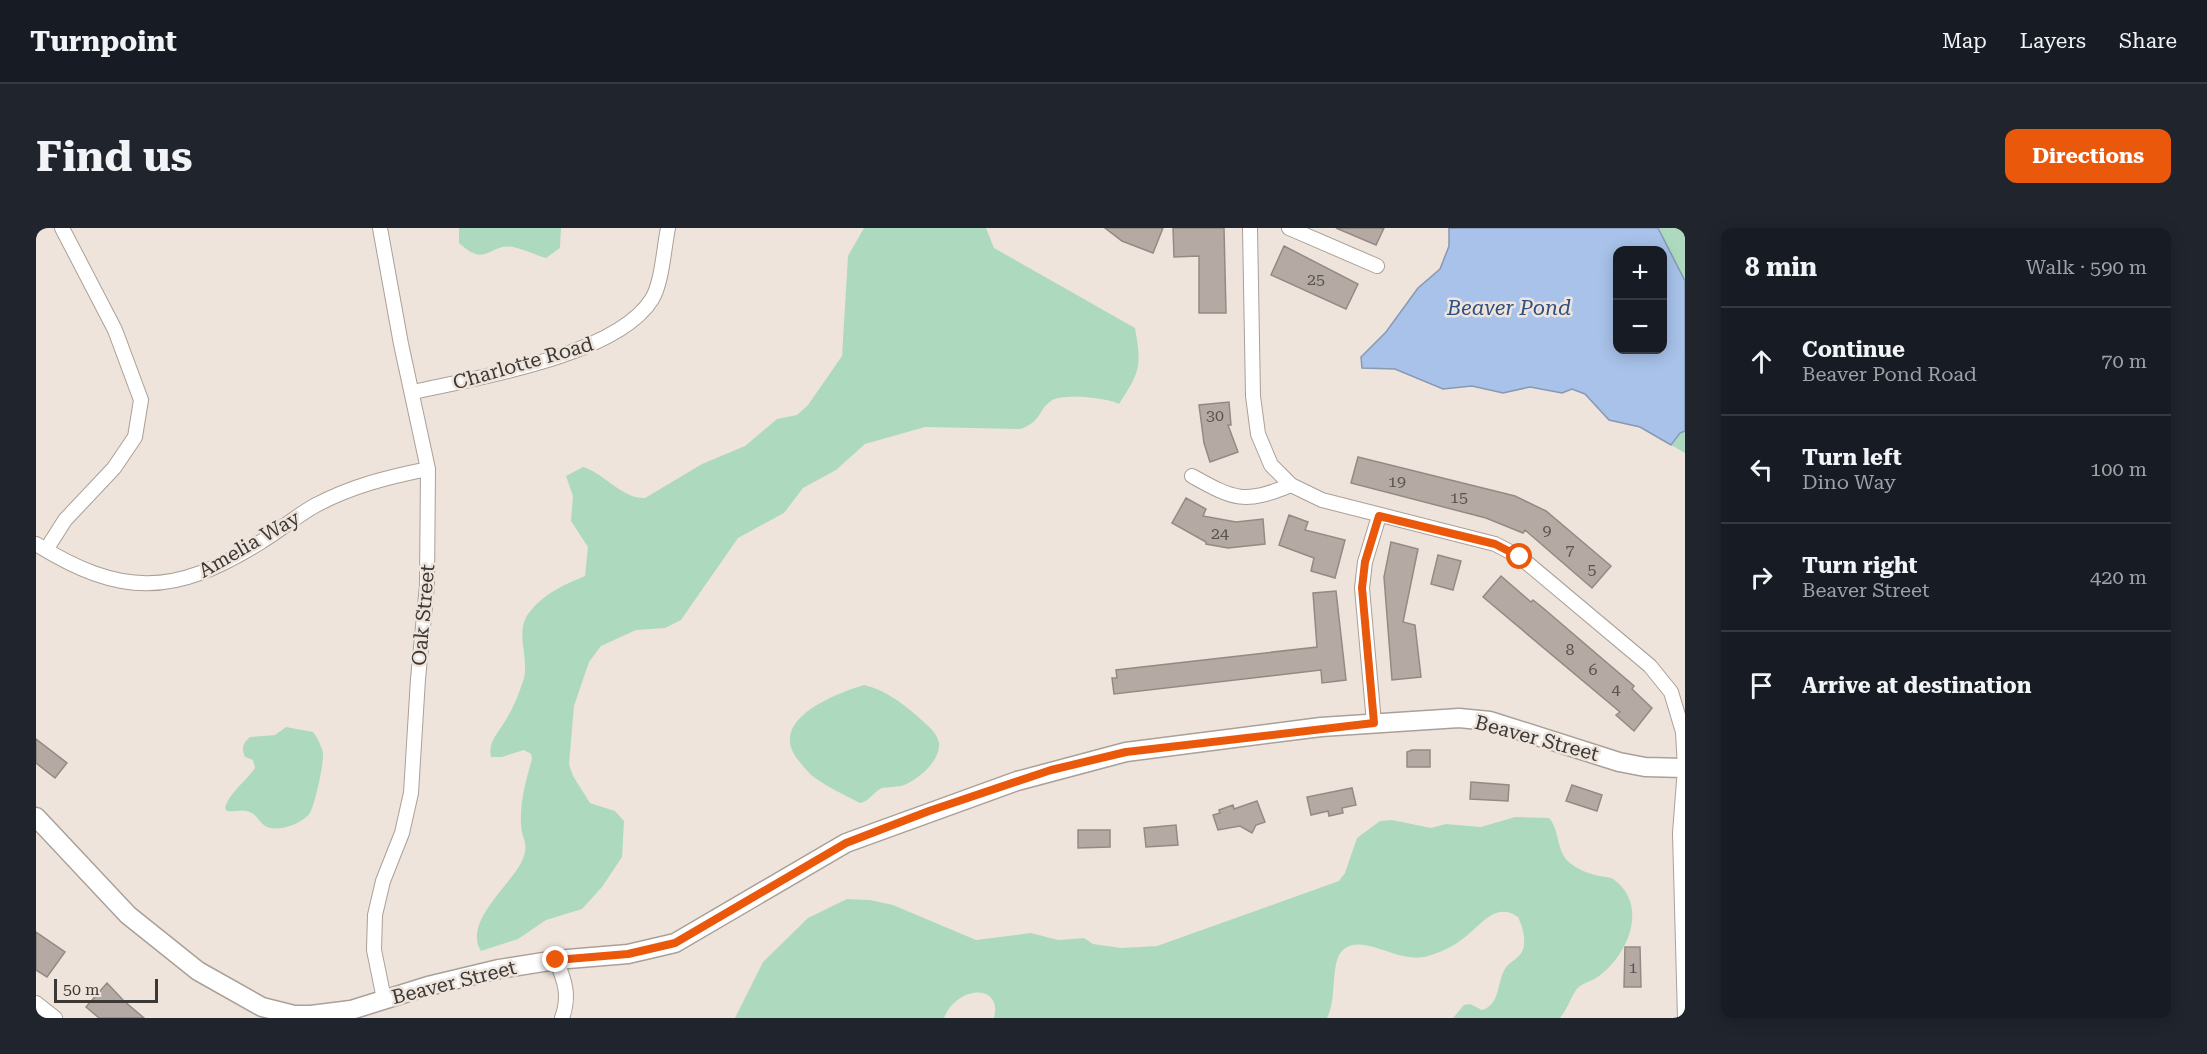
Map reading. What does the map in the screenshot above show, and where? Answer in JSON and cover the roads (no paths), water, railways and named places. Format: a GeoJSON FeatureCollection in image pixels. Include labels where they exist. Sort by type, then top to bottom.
{"type":"FeatureCollection","features":[{"type":"Feature","properties":{"kind":"street"},"geometry":{"type":"LineString","coordinates":[[41,547],[114,468],[135,437],[141,400],[115,330],[62,228]]}},
{"type":"Feature","properties":{"kind":"street","name":"Oak Street"},"geometry":{"type":"LineString","coordinates":[[380,228],[401,344],[428,470],[428,585],[418,679],[411,793],[402,833],[383,881],[375,915],[374,950],[384,999]]}},
{"type":"Feature","properties":{"kind":"street","name":"Charlotte Road"},"geometry":{"type":"LineString","coordinates":[[413,392],[556,357],[601,340],[632,323],[653,298],[668,228]]}},
{"type":"Feature","properties":{"kind":"street"},"geometry":{"type":"LineString","coordinates":[[1250,228],[1253,396],[1258,434],[1271,465],[1291,485],[1322,500],[1495,544],[1520,557],[1650,666],[1671,692],[1683,732],[1685,768],[1680,833],[1685,1018]]}},
{"type":"Feature","properties":{"kind":"street"},"geometry":{"type":"LineString","coordinates":[[1289,228],[1377,266]]}},
{"type":"Feature","properties":{"kind":"street","name":"Amelia Way"},"geometry":{"type":"LineString","coordinates":[[41,547],[80,568],[117,582],[152,585],[189,579],[232,559],[316,505],[356,486],[428,470]]}},
{"type":"Feature","properties":{"kind":"street"},"geometry":{"type":"LineString","coordinates":[[1192,476],[1223,493],[1240,498],[1266,495],[1291,485]]}},
{"type":"Feature","properties":{"kind":"street"},"geometry":{"type":"LineString","coordinates":[[1374,723],[1362,588],[1365,562],[1379,516]]}},
{"type":"Feature","properties":{"kind":"street","name":"Beaver Street"},"geometry":{"type":"LineString","coordinates":[[36,817],[128,915],[178,956],[217,984],[247,1000],[294,1016],[330,1014],[464,977],[556,960],[628,954],[675,943],[846,843],[929,811],[1051,770],[1126,752],[1423,719],[1490,721],[1619,762],[1645,768],[1685,768]]}},
{"type":"Feature","properties":{"kind":"street"},"geometry":{"type":"LineString","coordinates":[[556,960],[566,984],[566,1006],[562,1018]]}},
{"type":"Feature","properties":{"kind":"street"},"geometry":{"type":"LineString","coordinates":[[36,1003],[55,1018]]}},
{"type":"Feature","properties":{"kind":"water","name":"Beaver Pond"},"geometry":{"type":"Polygon","coordinates":[[[1449,228],[1658,228],[1685,281],[1685,431],[1680,433],[1671,445],[1640,427],[1609,420],[1585,394],[1572,389],[1562,393],[1530,387],[1503,393],[1472,386],[1443,389],[1395,369],[1362,368],[1361,357],[1386,332],[1418,288],[1440,269],[1449,246],[1449,228]]]}}]}
